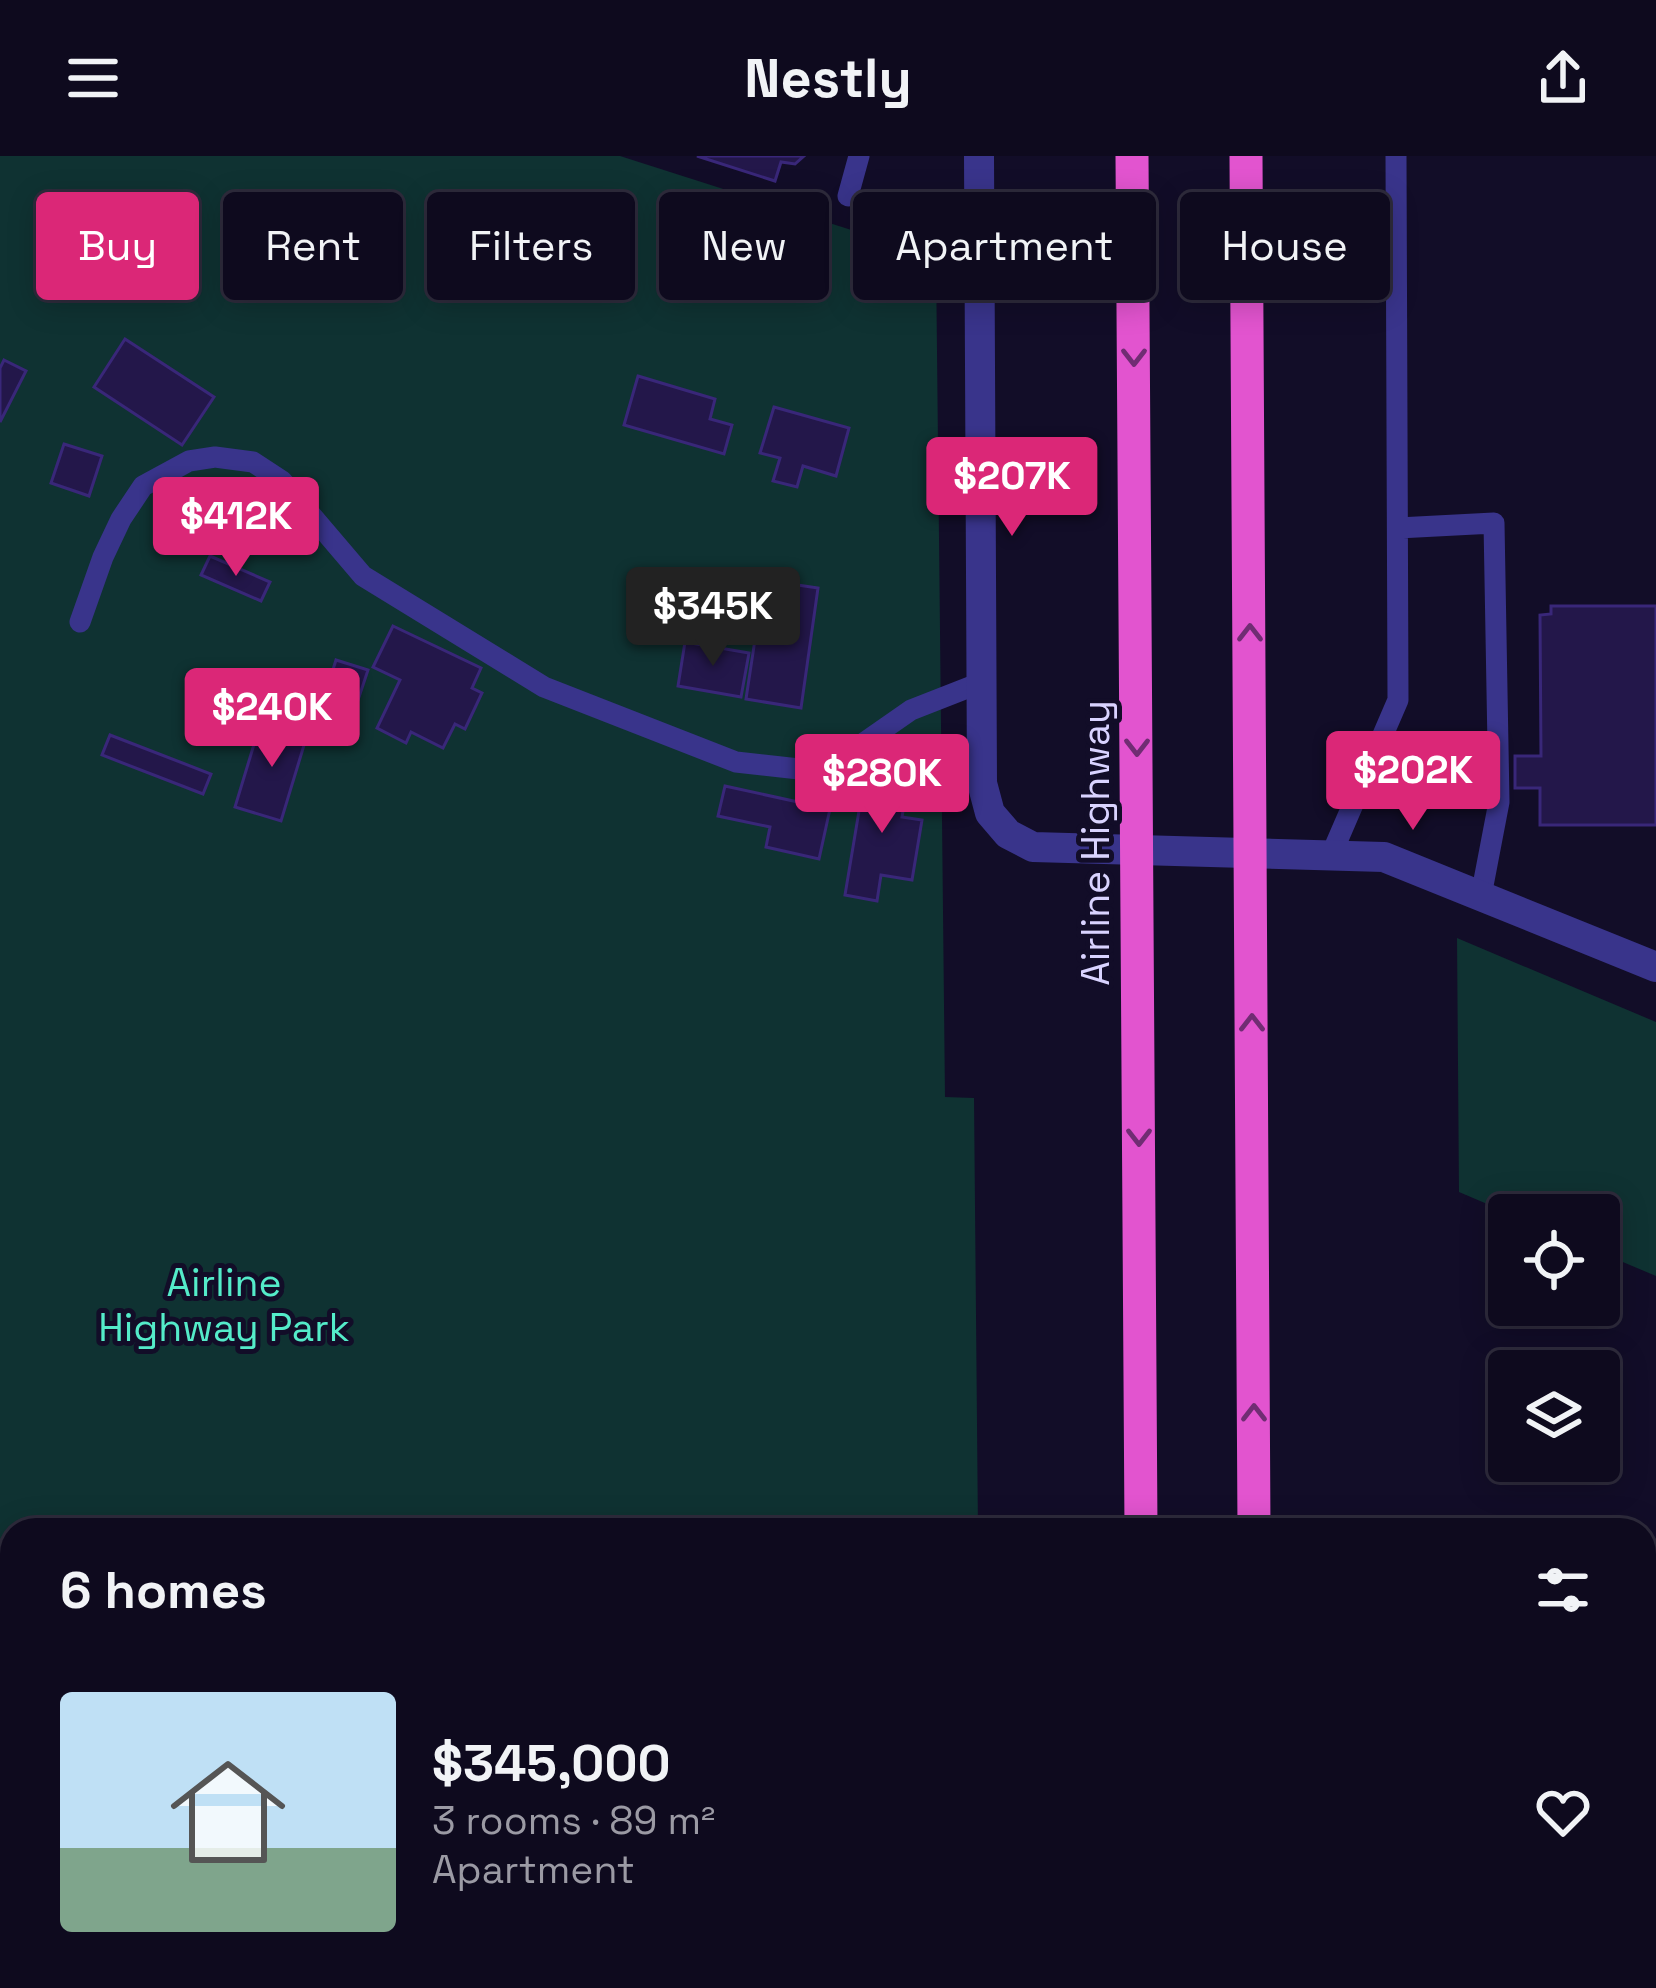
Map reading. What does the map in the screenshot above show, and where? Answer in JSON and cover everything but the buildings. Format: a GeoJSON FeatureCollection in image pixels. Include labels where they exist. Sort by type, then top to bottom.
{"type":"FeatureCollection","features":[{"type":"Feature","properties":{"kind":"highway","name":"Airline Highway"},"geometry":{"type":"LineString","coordinates":[[1132,156],[1141,1518]]}},
{"type":"Feature","properties":{"kind":"highway"},"geometry":{"type":"LineString","coordinates":[[1246,156],[1254,1518]]}},
{"type":"Feature","properties":{"kind":"street"},"geometry":{"type":"LineString","coordinates":[[979,156],[980,683],[982,783],[990,812],[1009,834],[1033,847],[1384,856],[1656,967]]}},
{"type":"Feature","properties":{"kind":"lane"},"geometry":{"type":"LineString","coordinates":[[848,196],[859,156]]}},
{"type":"Feature","properties":{"kind":"lane"},"geometry":{"type":"LineString","coordinates":[[1332,853],[1398,700],[1396,156]]}},
{"type":"Feature","properties":{"kind":"lane"},"geometry":{"type":"LineString","coordinates":[[80,622],[112,538],[143,486],[189,461],[215,457],[253,462],[282,481],[363,575],[544,687],[736,762],[799,769],[854,749],[910,710],[980,683]]}},
{"type":"Feature","properties":{"kind":"lane"},"geometry":{"type":"LineString","coordinates":[[1398,529],[1494,523],[1499,802],[1481,896]]}},
{"type":"Feature","properties":{"kind":"green space","name":"Airline Highway Park"},"geometry":{"type":"Polygon","coordinates":[[[0,156],[620,156],[733,192],[659,192],[659,300],[829,300],[829,223],[853,230],[853,300],[936,300],[945,1097],[974,1098],[978,1518],[0,1518],[0,156]]]}},
{"type":"Feature","properties":{"kind":"green space"},"geometry":{"type":"Polygon","coordinates":[[[1457,938],[1656,1022],[1656,1276],[1620,1261],[1620,1194],[1488,1194],[1488,1204],[1459,1192],[1457,938]]]}}]}
